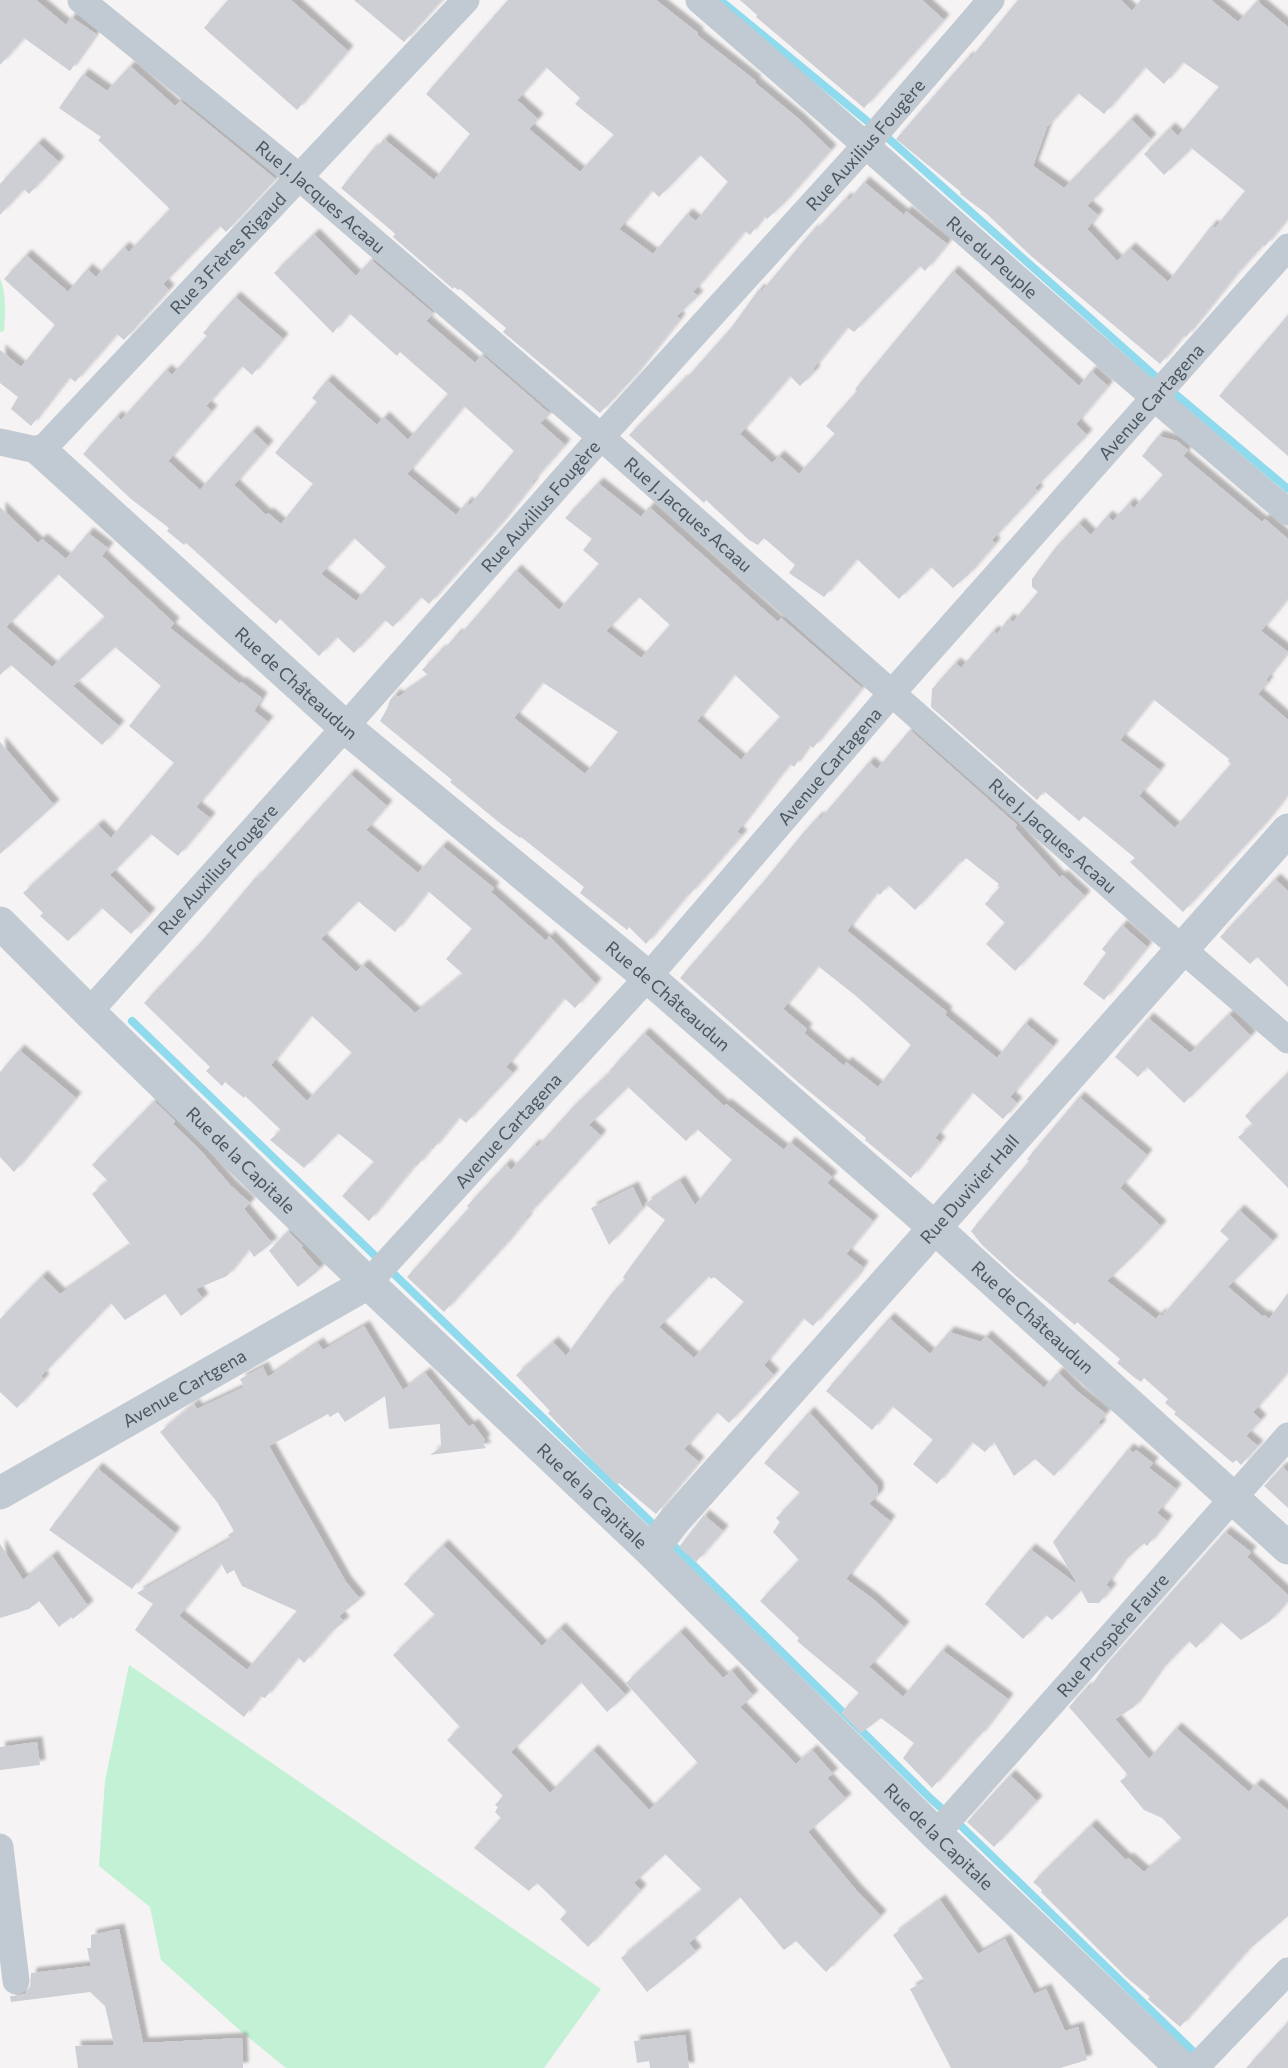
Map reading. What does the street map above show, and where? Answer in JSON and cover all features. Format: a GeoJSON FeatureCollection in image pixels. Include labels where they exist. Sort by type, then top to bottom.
{"type":"FeatureCollection","features":[{"type":"Feature","properties":{"kind":"street","name":"Rue J. Jacques Acaau"},"geometry":{"type":"LineString","coordinates":[[81,0],[299,177],[601,437],[1288,1040]]}},
{"type":"Feature","properties":{"kind":"street","name":"Rue 3 Frères Rigaud"},"geometry":{"type":"LineString","coordinates":[[41,451],[466,0]]}},
{"type":"Feature","properties":{"kind":"street","name":"Rue du Peuple"},"geometry":{"type":"LineString","coordinates":[[699,0],[1153,398],[1288,512]]}},
{"type":"Feature","properties":{"kind":"street","name":"Rue Auxilius Fougère"},"geometry":{"type":"LineString","coordinates":[[88,1012],[345,728],[601,437],[867,145],[991,0]]}},
{"type":"Feature","properties":{"kind":"street","name":"Avenue Cartagena"},"geometry":{"type":"LineString","coordinates":[[368,1283],[648,977],[892,693],[1288,247]]}},
{"type":"Feature","properties":{"kind":"street"},"geometry":{"type":"LineString","coordinates":[[0,442],[41,451]]}},
{"type":"Feature","properties":{"kind":"street","name":"Rue de Châteaudun"},"geometry":{"type":"LineString","coordinates":[[41,451],[345,728],[648,977],[935,1228],[1288,1548]]}},
{"type":"Feature","properties":{"kind":"street","name":"Rue Duvivier Hall"},"geometry":{"type":"LineString","coordinates":[[651,1551],[675,1520],[1288,830]]}},
{"type":"Feature","properties":{"kind":"street","name":"Rue de la Capitale"},"geometry":{"type":"LineString","coordinates":[[0,923],[88,1012],[368,1283],[651,1551],[936,1834],[1182,2068]]}},
{"type":"Feature","properties":{"kind":"street","name":"Avenue Cartgena"},"geometry":{"type":"LineString","coordinates":[[0,1493],[368,1283]]}},
{"type":"Feature","properties":{"kind":"street","name":"Rue Prospère Faure"},"geometry":{"type":"LineString","coordinates":[[936,1834],[1288,1436]]}},
{"type":"Feature","properties":{"kind":"street"},"geometry":{"type":"LineString","coordinates":[[0,1847],[16,1981]]}},
{"type":"Feature","properties":{"kind":"street"},"geometry":{"type":"LineString","coordinates":[[1195,2068],[1288,1971]]}},
{"type":"Feature","properties":{"kind":"green space"},"geometry":{"type":"Polygon","coordinates":[[[0,278],[5,297],[5,311],[4,331],[0,332],[0,278]]]}},
{"type":"Feature","properties":{"kind":"green space"},"geometry":{"type":"Polygon","coordinates":[[[129,1665],[601,1989],[544,2068],[286,2068],[161,1960],[150,1907],[99,1866],[105,1781],[129,1665]]]}},
{"type":"Feature","properties":{"kind":"building"},"geometry":{"type":"Polygon","coordinates":[[[0,0],[36,0],[66,25],[71,17],[96,34],[70,71],[24,38],[0,65],[0,0]]]}},
{"type":"Feature","properties":{"kind":"building"},"geometry":{"type":"Polygon","coordinates":[[[228,0],[291,0],[348,51],[297,110],[204,28],[228,0]]]}},
{"type":"Feature","properties":{"kind":"building"},"geometry":{"type":"Polygon","coordinates":[[[354,0],[442,0],[404,42],[354,0]]]}},
{"type":"Feature","properties":{"kind":"building"},"geometry":{"type":"Polygon","coordinates":[[[508,0],[656,0],[756,81],[754,82],[799,119],[831,150],[782,205],[767,219],[764,216],[750,235],[745,231],[693,292],[698,296],[677,316],[680,319],[632,379],[600,413],[503,332],[506,328],[460,289],[454,287],[453,289],[393,237],[395,234],[392,231],[341,188],[384,139],[434,180],[470,134],[426,94],[508,0]],[[546,67],[517,100],[538,119],[529,129],[580,172],[614,135],[575,104],[580,98],[546,67]],[[700,155],[659,197],[652,190],[619,229],[653,254],[687,214],[696,221],[728,182],[700,155]]]}},
{"type":"Feature","properties":{"kind":"building"},"geometry":{"type":"Polygon","coordinates":[[[740,0],[922,0],[944,20],[864,108],[756,17],[757,15],[740,0]]]}},
{"type":"Feature","properties":{"kind":"building"},"geometry":{"type":"Polygon","coordinates":[[[1018,0],[1121,0],[1132,11],[1141,0],[1211,0],[1238,22],[1257,1],[1288,27],[1288,218],[1265,246],[1263,245],[1233,278],[1186,337],[1184,335],[1160,364],[1030,255],[987,214],[896,139],[968,57],[970,59],[1018,0]],[[1183,62],[1164,84],[1145,67],[1104,114],[1078,93],[1047,127],[1033,166],[1064,188],[1131,119],[1151,139],[1087,206],[1098,215],[1087,229],[1117,261],[1130,248],[1168,282],[1212,225],[1215,228],[1245,191],[1185,143],[1191,149],[1164,175],[1144,154],[1170,128],[1178,136],[1219,87],[1183,62]]]}},
{"type":"Feature","properties":{"kind":"building"},"geometry":{"type":"Polygon","coordinates":[[[130,66],[175,106],[180,101],[275,180],[226,232],[220,226],[163,284],[169,290],[124,340],[117,334],[75,382],[69,377],[31,426],[11,409],[18,397],[0,383],[0,350],[21,367],[55,325],[4,279],[26,255],[68,292],[87,269],[96,277],[124,247],[129,252],[170,209],[98,140],[101,137],[59,108],[83,74],[107,91],[130,66]]]}},
{"type":"Feature","properties":{"kind":"building"},"geometry":{"type":"Polygon","coordinates":[[[38,143],[59,162],[29,194],[24,189],[0,215],[0,184],[38,143]]]}},
{"type":"Feature","properties":{"kind":"building"},"geometry":{"type":"Polygon","coordinates":[[[864,182],[904,215],[906,211],[947,244],[925,271],[920,266],[854,332],[847,327],[813,369],[815,371],[800,386],[790,376],[740,434],[772,463],[779,456],[799,474],[835,434],[826,426],[953,271],[1079,386],[1091,371],[1108,386],[1076,424],[1087,435],[1035,488],[1038,491],[992,540],[995,544],[969,574],[953,588],[931,567],[899,599],[857,559],[824,597],[789,573],[795,565],[764,538],[758,545],[749,540],[629,435],[684,381],[731,328],[759,289],[761,292],[813,230],[814,232],[846,198],[849,200],[864,182]]]}},
{"type":"Feature","properties":{"kind":"building"},"geometry":{"type":"Polygon","coordinates":[[[314,234],[356,276],[371,260],[433,313],[426,321],[475,363],[482,355],[550,414],[540,423],[565,445],[532,482],[499,526],[429,604],[421,597],[393,627],[385,620],[354,653],[337,637],[319,656],[280,619],[276,624],[186,543],[184,545],[167,531],[169,528],[131,499],[83,454],[117,416],[121,420],[166,370],[172,375],[207,336],[203,333],[235,297],[283,339],[252,375],[242,366],[206,406],[212,411],[168,461],[200,490],[252,431],[268,446],[234,485],[266,515],[268,513],[281,524],[313,484],[275,453],[317,402],[312,398],[327,380],[377,425],[384,417],[408,440],[448,394],[400,352],[397,356],[349,313],[333,333],[274,273],[314,234]],[[464,406],[407,474],[456,515],[467,502],[470,505],[514,451],[464,406]],[[354,538],[321,574],[356,601],[386,567],[354,538]]]}},
{"type":"Feature","properties":{"kind":"building"},"geometry":{"type":"Polygon","coordinates":[[[1288,315],[1288,456],[1219,396],[1288,315]]]}},
{"type":"Feature","properties":{"kind":"building"},"geometry":{"type":"Polygon","coordinates":[[[1158,436],[1177,441],[1188,450],[1183,456],[1262,522],[1265,519],[1288,539],[1288,598],[1261,631],[1288,652],[1258,694],[1288,720],[1288,794],[1262,827],[1183,912],[1130,862],[1135,858],[1084,816],[1079,821],[1044,791],[1037,800],[931,707],[932,689],[955,663],[961,668],[993,631],[997,634],[1008,619],[1013,622],[1038,592],[1032,587],[1032,579],[1056,547],[1079,523],[1091,535],[1107,516],[1113,521],[1129,503],[1134,508],[1163,475],[1142,456],[1158,436]],[[1153,699],[1120,740],[1160,770],[1139,796],[1175,828],[1231,764],[1229,759],[1153,699]]]}},
{"type":"Feature","properties":{"kind":"building"},"geometry":{"type":"Polygon","coordinates":[[[598,483],[641,517],[649,507],[778,622],[781,618],[862,688],[813,748],[809,745],[794,767],[790,764],[737,832],[742,835],[646,944],[629,927],[627,930],[580,893],[584,887],[501,824],[380,721],[395,694],[398,697],[429,676],[422,670],[457,634],[459,636],[516,570],[559,610],[599,564],[583,550],[592,539],[565,518],[598,483]],[[639,597],[606,631],[641,658],[670,625],[639,597]],[[734,674],[697,721],[741,760],[780,717],[734,674]],[[542,682],[514,718],[585,774],[618,732],[542,682]]]}},
{"type":"Feature","properties":{"kind":"building"},"geometry":{"type":"Polygon","coordinates":[[[0,507],[38,543],[42,539],[66,559],[88,533],[108,548],[102,556],[174,623],[170,628],[240,684],[241,682],[262,698],[254,711],[268,722],[196,807],[210,818],[178,856],[151,834],[110,875],[150,914],[131,934],[102,908],[68,941],[40,916],[43,913],[23,893],[98,825],[111,838],[174,763],[129,726],[161,686],[115,647],[73,686],[119,726],[102,745],[11,665],[0,675],[0,507]],[[58,574],[6,627],[52,667],[105,617],[58,574]]]}},
{"type":"Feature","properties":{"kind":"building"},"geometry":{"type":"Polygon","coordinates":[[[910,730],[1017,825],[1015,828],[1060,878],[1062,875],[1085,896],[1015,971],[986,944],[1005,923],[985,904],[1000,887],[997,886],[999,884],[966,858],[915,910],[888,885],[880,895],[877,892],[847,931],[947,1012],[945,1015],[997,1058],[1025,1023],[1053,1046],[1010,1097],[1017,1103],[1003,1119],[972,1092],[935,1138],[940,1142],[911,1178],[680,978],[803,833],[818,817],[820,819],[869,762],[877,769],[910,730]],[[818,966],[783,1009],[807,1029],[804,1033],[844,1066],[846,1062],[878,1087],[911,1045],[818,966]]]}},
{"type":"Feature","properties":{"kind":"building"},"geometry":{"type":"Polygon","coordinates":[[[0,742],[54,805],[0,854],[0,742]]]}},
{"type":"Feature","properties":{"kind":"building"},"geometry":{"type":"Polygon","coordinates":[[[350,774],[387,806],[366,830],[418,873],[442,846],[494,888],[491,892],[546,941],[549,936],[596,984],[575,1008],[564,998],[506,1067],[513,1073],[466,1123],[459,1117],[433,1149],[431,1148],[417,1166],[415,1165],[369,1221],[342,1196],[374,1162],[338,1133],[304,1168],[270,1140],[281,1130],[245,1096],[244,1098],[225,1082],[222,1086],[206,1071],[210,1067],[144,1003],[350,774]],[[428,891],[395,932],[358,901],[321,939],[356,972],[363,965],[415,1013],[463,974],[446,959],[472,929],[428,891]],[[311,1015],[271,1065],[307,1101],[352,1053],[311,1015]]]}},
{"type":"Feature","properties":{"kind":"building"},"geometry":{"type":"Polygon","coordinates":[[[1275,879],[1288,891],[1288,987],[1257,957],[1250,964],[1220,937],[1275,879]]]}},
{"type":"Feature","properties":{"kind":"building"},"geometry":{"type":"Polygon","coordinates":[[[1122,925],[1147,947],[1104,1000],[1083,984],[1106,953],[1102,949],[1122,925]]]}},
{"type":"Feature","properties":{"kind":"building"},"geometry":{"type":"Polygon","coordinates":[[[1229,1014],[1251,1036],[1184,1103],[1147,1067],[1138,1077],[1115,1057],[1148,1018],[1190,1053],[1229,1014]]]}},
{"type":"Feature","properties":{"kind":"building"},"geometry":{"type":"Polygon","coordinates":[[[644,1033],[724,1106],[726,1104],[784,1150],[790,1142],[832,1177],[827,1183],[873,1221],[846,1254],[863,1267],[854,1280],[813,1326],[803,1318],[764,1365],[774,1375],[729,1423],[717,1412],[684,1449],[699,1462],[656,1514],[619,1483],[617,1485],[548,1413],[550,1411],[516,1375],[553,1342],[566,1356],[612,1293],[625,1280],[623,1277],[665,1220],[645,1204],[680,1181],[695,1205],[732,1160],[697,1129],[686,1141],[628,1087],[589,1125],[601,1136],[526,1217],[505,1245],[444,1312],[407,1277],[506,1164],[511,1170],[534,1145],[537,1147],[644,1033]],[[709,1276],[659,1327],[694,1358],[744,1302],[714,1277],[711,1279],[709,1276]]]}},
{"type":"Feature","properties":{"kind":"building"},"geometry":{"type":"Polygon","coordinates":[[[19,1050],[76,1098],[14,1172],[0,1157],[0,1072],[19,1050]]]}},
{"type":"Feature","properties":{"kind":"building"},"geometry":{"type":"Polygon","coordinates":[[[1288,1073],[1288,1188],[1238,1137],[1253,1125],[1245,1116],[1288,1073]]]}},
{"type":"Feature","properties":{"kind":"building"},"geometry":{"type":"Polygon","coordinates":[[[1079,1097],[1147,1155],[1120,1188],[1161,1226],[1107,1281],[1156,1319],[1160,1314],[1162,1316],[1229,1239],[1220,1231],[1239,1210],[1273,1241],[1228,1287],[1263,1317],[1264,1315],[1269,1319],[1288,1293],[1288,1372],[1253,1412],[1261,1420],[1246,1436],[1258,1446],[1241,1465],[1236,1460],[1233,1463],[1174,1414],[1176,1412],[1165,1403],[1168,1399],[1144,1378],[1141,1382],[1117,1363],[1120,1359],[1077,1322],[1075,1325],[1016,1276],[982,1245],[971,1231],[1079,1097]]]}},
{"type":"Feature","properties":{"kind":"building"},"geometry":{"type":"Polygon","coordinates":[[[154,1101],[175,1121],[173,1124],[201,1151],[230,1185],[250,1203],[244,1209],[272,1243],[254,1257],[249,1249],[227,1276],[196,1289],[203,1299],[181,1316],[165,1294],[125,1320],[111,1303],[41,1376],[44,1379],[17,1408],[0,1392],[0,1319],[42,1276],[60,1294],[131,1245],[92,1194],[108,1181],[92,1165],[154,1101]]]}},
{"type":"Feature","properties":{"kind":"building"},"geometry":{"type":"Polygon","coordinates":[[[633,1187],[643,1208],[609,1245],[591,1208],[633,1187]]]}},
{"type":"Feature","properties":{"kind":"building"},"geometry":{"type":"Polygon","coordinates":[[[288,1231],[303,1246],[301,1247],[320,1269],[298,1287],[269,1251],[288,1231]]]}},
{"type":"Feature","properties":{"kind":"building"},"geometry":{"type":"Polygon","coordinates":[[[889,1318],[930,1354],[949,1332],[981,1342],[986,1336],[1044,1388],[1058,1372],[1106,1414],[1098,1423],[1101,1425],[1054,1476],[1035,1459],[1014,1476],[994,1442],[985,1452],[972,1442],[937,1484],[913,1464],[933,1440],[892,1406],[872,1430],[826,1391],[889,1318]]]}},
{"type":"Feature","properties":{"kind":"building"},"geometry":{"type":"Polygon","coordinates":[[[364,1326],[403,1390],[425,1373],[469,1427],[473,1424],[485,1440],[482,1443],[486,1448],[430,1455],[441,1447],[440,1424],[389,1429],[385,1396],[345,1422],[338,1412],[330,1417],[328,1414],[269,1446],[346,1582],[360,1599],[339,1616],[344,1622],[331,1632],[304,1663],[298,1657],[265,1698],[260,1696],[244,1717],[135,1630],[153,1604],[137,1593],[231,1539],[228,1535],[234,1531],[217,1502],[160,1432],[194,1404],[197,1409],[244,1387],[240,1379],[263,1367],[268,1377],[318,1343],[323,1350],[364,1326]],[[221,1563],[179,1616],[247,1670],[297,1611],[242,1586],[234,1570],[227,1574],[221,1563]]]}},
{"type":"Feature","properties":{"kind":"building"},"geometry":{"type":"Polygon","coordinates":[[[809,1412],[878,1487],[878,1495],[869,1504],[890,1521],[846,1579],[873,1599],[904,1627],[869,1667],[903,1697],[942,1650],[1008,1699],[979,1737],[932,1788],[903,1758],[914,1743],[881,1718],[861,1733],[841,1713],[859,1693],[797,1641],[799,1638],[760,1601],[799,1560],[773,1532],[780,1522],[776,1518],[800,1493],[764,1463],[809,1412]]]}},
{"type":"Feature","properties":{"kind":"building"},"geometry":{"type":"Polygon","coordinates":[[[1128,1449],[1134,1453],[1136,1450],[1153,1463],[1149,1468],[1176,1489],[1157,1513],[1167,1521],[1147,1546],[1144,1543],[1122,1563],[1106,1585],[1111,1589],[1099,1603],[1088,1603],[1081,1590],[1052,1620],[1046,1615],[1023,1639],[985,1604],[1030,1549],[1078,1585],[1053,1542],[1128,1449]]]}},
{"type":"Feature","properties":{"kind":"building"},"geometry":{"type":"Polygon","coordinates":[[[1282,1467],[1288,1472],[1288,1508],[1264,1486],[1282,1467]]]}},
{"type":"Feature","properties":{"kind":"building"},"geometry":{"type":"Polygon","coordinates":[[[97,1468],[175,1533],[132,1589],[49,1530],[97,1468]]]}},
{"type":"Feature","properties":{"kind":"building"},"geometry":{"type":"Polygon","coordinates":[[[704,1515],[723,1531],[696,1562],[679,1547],[704,1515]]]}},
{"type":"Feature","properties":{"kind":"building"},"geometry":{"type":"Polygon","coordinates":[[[1225,1532],[1251,1552],[1247,1557],[1288,1595],[1288,1601],[1270,1621],[1241,1640],[1221,1622],[1196,1648],[1189,1641],[1159,1672],[1134,1707],[1115,1719],[1149,1759],[1176,1728],[1249,1792],[1256,1784],[1288,1810],[1288,1916],[1247,1951],[1180,2027],[1148,1999],[1150,1997],[1126,1977],[1033,1882],[1091,1825],[1126,1860],[1128,1858],[1144,1872],[1182,1839],[1162,1818],[1144,1810],[1120,1781],[1128,1775],[1069,1707],[1086,1688],[1088,1690],[1106,1665],[1225,1532]]]}},
{"type":"Feature","properties":{"kind":"building"},"geometry":{"type":"Polygon","coordinates":[[[0,1544],[23,1580],[52,1556],[88,1606],[59,1627],[39,1601],[29,1609],[0,1618],[0,1544]]]}},
{"type":"Feature","properties":{"kind":"building"},"geometry":{"type":"Polygon","coordinates":[[[443,1545],[542,1646],[560,1628],[626,1695],[607,1712],[581,1682],[511,1752],[550,1793],[593,1750],[649,1810],[698,1763],[626,1683],[680,1632],[723,1678],[732,1671],[753,1696],[740,1707],[796,1764],[812,1750],[833,1774],[827,1778],[846,1799],[808,1832],[856,1890],[881,1916],[826,1972],[796,1941],[784,1950],[740,1897],[689,1943],[696,1952],[647,1992],[621,1958],[702,1890],[665,1854],[634,1883],[641,1890],[588,1947],[560,1919],[567,1912],[537,1883],[529,1891],[474,1848],[501,1818],[495,1812],[498,1807],[495,1805],[503,1796],[447,1740],[460,1727],[393,1655],[435,1615],[404,1584],[443,1545]]]}},
{"type":"Feature","properties":{"kind":"building"},"geometry":{"type":"Polygon","coordinates":[[[37,1742],[40,1765],[0,1770],[0,1747],[37,1742]]]}},
{"type":"Feature","properties":{"kind":"building"},"geometry":{"type":"Polygon","coordinates":[[[1010,1775],[1037,1801],[994,1847],[967,1822],[1010,1775]]]}},
{"type":"Feature","properties":{"kind":"building"},"geometry":{"type":"Polygon","coordinates":[[[940,1900],[978,1954],[1005,1939],[1034,1994],[1046,1989],[1065,2031],[1078,2027],[1087,2060],[1060,2068],[951,2068],[910,1989],[925,1981],[893,1935],[940,1900]]]}},
{"type":"Feature","properties":{"kind":"building"},"geometry":{"type":"Polygon","coordinates":[[[119,1929],[143,2043],[242,2038],[243,2068],[78,2068],[75,2046],[114,2045],[105,2006],[90,1992],[11,2002],[10,1996],[25,1994],[30,1988],[31,1973],[91,1966],[87,1948],[91,1948],[91,1935],[119,1929]]]}},
{"type":"Feature","properties":{"kind":"building"},"geometry":{"type":"Polygon","coordinates":[[[1288,2022],[1288,2068],[1246,2068],[1288,2022]]]}},
{"type":"Feature","properties":{"kind":"building"},"geometry":{"type":"Polygon","coordinates":[[[685,2035],[689,2068],[650,2068],[649,2061],[637,2063],[634,2041],[685,2035]]]}},
{"type":"Feature","properties":{"kind":"waterway"},"geometry":{"type":"LineString","coordinates":[[720,0],[889,139],[1173,392],[1288,489]]}},
{"type":"Feature","properties":{"kind":"waterway"},"geometry":{"type":"LineString","coordinates":[[132,1021],[658,1529]]}},
{"type":"Feature","properties":{"kind":"waterway"},"geometry":{"type":"LineString","coordinates":[[669,1541],[930,1798],[1199,2057]]}}]}
